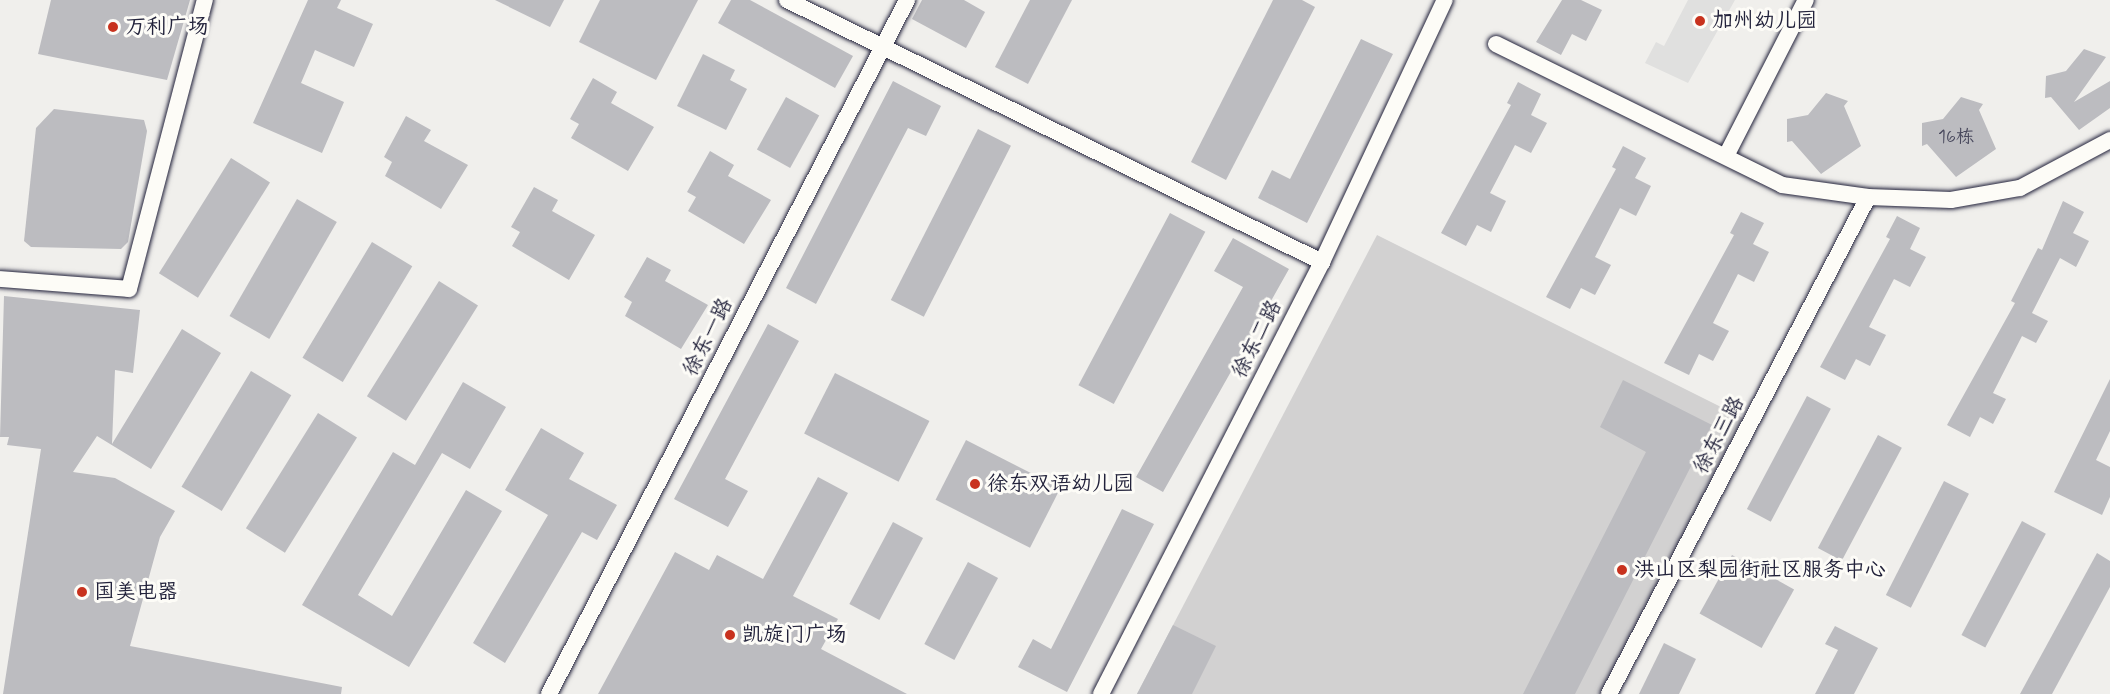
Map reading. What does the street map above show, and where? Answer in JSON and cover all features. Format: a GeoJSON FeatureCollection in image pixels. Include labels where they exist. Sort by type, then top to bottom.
{"type":"FeatureCollection","features":[{"type":"Feature","properties":{"kind":"street"},"geometry":{"type":"LineString","coordinates":[[0,279],[129,289],[205,0]]}},
{"type":"Feature","properties":{"kind":"street"},"geometry":{"type":"LineString","coordinates":[[787,0],[1322,262]]}},
{"type":"Feature","properties":{"kind":"street","name":"徐东一路"},"geometry":{"type":"LineString","coordinates":[[549,694],[907,0]]}},
{"type":"Feature","properties":{"kind":"street","name":"徐东二路"},"geometry":{"type":"LineString","coordinates":[[1101,694],[1322,262],[1445,0]]}},
{"type":"Feature","properties":{"kind":"street"},"geometry":{"type":"LineString","coordinates":[[1726,156],[1806,0]]}},
{"type":"Feature","properties":{"kind":"street"},"geometry":{"type":"LineString","coordinates":[[1496,44],[1782,185],[1868,197],[1951,200],[2020,188],[2110,140]]}},
{"type":"Feature","properties":{"kind":"street","name":"徐东三路"},"geometry":{"type":"LineString","coordinates":[[1609,694],[1868,197]]}},
{"type":"Feature","properties":{"kind":"shaded area","name":"加州幼儿园"},"geometry":{"type":"Polygon","coordinates":[[[1688,0],[1735,0],[1688,83],[1645,63],[1656,42],[1664,46],[1688,0]]]}},
{"type":"Feature","properties":{"kind":"shaded area"},"geometry":{"type":"Polygon","coordinates":[[[1377,235],[1743,418],[1601,694],[1137,694],[1377,235]]]}},
{"type":"Feature","properties":{"kind":"building","name":"万利广场"},"geometry":{"type":"Polygon","coordinates":[[[51,0],[190,0],[167,80],[38,54],[51,0]]]}},
{"type":"Feature","properties":{"kind":"building"},"geometry":{"type":"Polygon","coordinates":[[[308,0],[341,0],[337,8],[373,24],[354,67],[315,50],[301,83],[344,102],[322,153],[253,123],[308,0]]]}},
{"type":"Feature","properties":{"kind":"building"},"geometry":{"type":"Polygon","coordinates":[[[495,0],[564,0],[550,27],[495,0]]]}},
{"type":"Feature","properties":{"kind":"building"},"geometry":{"type":"Polygon","coordinates":[[[600,0],[698,0],[656,80],[579,42],[600,0]]]}},
{"type":"Feature","properties":{"kind":"building"},"geometry":{"type":"Polygon","coordinates":[[[731,0],[750,0],[853,56],[835,88],[718,23],[731,0]]]}},
{"type":"Feature","properties":{"kind":"building"},"geometry":{"type":"Polygon","coordinates":[[[922,0],[964,0],[985,12],[966,48],[912,19],[922,0]]]}},
{"type":"Feature","properties":{"kind":"building"},"geometry":{"type":"Polygon","coordinates":[[[1030,0],[1072,0],[1028,84],[995,67],[1030,0]]]}},
{"type":"Feature","properties":{"kind":"building"},"geometry":{"type":"Polygon","coordinates":[[[1273,0],[1302,0],[1315,7],[1226,180],[1191,162],[1273,0]]]}},
{"type":"Feature","properties":{"kind":"building"},"geometry":{"type":"Polygon","coordinates":[[[1562,0],[1581,0],[1602,10],[1586,41],[1572,34],[1561,55],[1536,42],[1562,0]]]}},
{"type":"Feature","properties":{"kind":"building"},"geometry":{"type":"Polygon","coordinates":[[[1361,39],[1393,54],[1307,223],[1258,198],[1272,170],[1290,179],[1361,39]]]}},
{"type":"Feature","properties":{"kind":"building"},"geometry":{"type":"Polygon","coordinates":[[[2084,49],[2106,57],[2074,102],[2110,81],[2110,108],[2079,130],[2051,97],[2045,98],[2046,76],[2066,71],[2084,49]]]}},
{"type":"Feature","properties":{"kind":"building"},"geometry":{"type":"Polygon","coordinates":[[[703,54],[735,70],[730,80],[747,89],[726,130],[677,106],[703,54]]]}},
{"type":"Feature","properties":{"kind":"building"},"geometry":{"type":"Polygon","coordinates":[[[593,78],[617,92],[611,103],[654,127],[628,171],[571,138],[579,124],[570,119],[593,78]]]}},
{"type":"Feature","properties":{"kind":"building"},"geometry":{"type":"Polygon","coordinates":[[[893,81],[941,106],[926,136],[908,128],[816,304],[786,288],[893,81]]]}},
{"type":"Feature","properties":{"kind":"building"},"geometry":{"type":"Polygon","coordinates":[[[1518,82],[1541,94],[1531,115],[1547,123],[1531,153],[1515,145],[1490,193],[1506,201],[1491,232],[1477,225],[1466,246],[1441,233],[1511,105],[1507,103],[1518,82]]]}},
{"type":"Feature","properties":{"kind":"building"},"geometry":{"type":"Polygon","coordinates":[[[1826,93],[1848,101],[1844,106],[1861,146],[1821,174],[1792,141],[1787,142],[1787,119],[1808,115],[1826,93]]]}},
{"type":"Feature","properties":{"kind":"building"},"geometry":{"type":"Polygon","coordinates":[[[786,97],[819,115],[790,168],[757,149],[786,97]]]}},
{"type":"Feature","properties":{"kind":"building"},"geometry":{"type":"Polygon","coordinates":[[[1961,97],[1983,104],[1979,110],[1996,149],[1956,177],[1927,144],[1922,146],[1922,123],[1943,119],[1961,97]]]}},
{"type":"Feature","properties":{"kind":"building"},"geometry":{"type":"Polygon","coordinates":[[[54,109],[144,120],[147,131],[128,242],[121,249],[31,247],[24,241],[36,128],[54,109]]]}},
{"type":"Feature","properties":{"kind":"building"},"geometry":{"type":"Polygon","coordinates":[[[406,116],[431,130],[424,141],[468,165],[441,209],[385,176],[392,162],[384,157],[406,116]]]}},
{"type":"Feature","properties":{"kind":"building"},"geometry":{"type":"Polygon","coordinates":[[[978,129],[1011,146],[924,317],[891,300],[978,129]]]}},
{"type":"Feature","properties":{"kind":"building"},"geometry":{"type":"Polygon","coordinates":[[[1623,146],[1646,158],[1635,178],[1651,186],[1636,216],[1620,208],[1595,257],[1611,265],[1595,295],[1581,288],[1570,309],[1546,297],[1616,169],[1612,167],[1623,146]]]}},
{"type":"Feature","properties":{"kind":"building"},"geometry":{"type":"Polygon","coordinates":[[[710,151],[734,165],[728,176],[771,200],[744,244],[688,211],[696,197],[687,192],[710,151]]]}},
{"type":"Feature","properties":{"kind":"building"},"geometry":{"type":"Polygon","coordinates":[[[231,158],[270,182],[198,298],[159,273],[231,158]]]}},
{"type":"Feature","properties":{"kind":"building"},"geometry":{"type":"Polygon","coordinates":[[[534,187],[558,200],[552,211],[595,235],[569,280],[512,246],[520,232],[511,227],[534,187]]]}},
{"type":"Feature","properties":{"kind":"building"},"geometry":{"type":"Polygon","coordinates":[[[297,199],[337,222],[269,339],[230,316],[297,199]]]}},
{"type":"Feature","properties":{"kind":"building"},"geometry":{"type":"Polygon","coordinates":[[[2063,201],[2084,212],[2073,233],[2089,241],[2076,267],[2060,258],[2032,313],[2048,321],[2036,343],[2022,336],[1993,393],[2006,399],[1993,424],[1980,417],[1970,437],[1947,425],[2015,303],[2011,301],[2038,248],[2042,250],[2063,201]]]}},
{"type":"Feature","properties":{"kind":"building"},"geometry":{"type":"Polygon","coordinates":[[[1741,212],[1764,223],[1753,244],[1769,252],[1754,282],[1738,274],[1713,323],[1729,331],[1713,361],[1699,354],[1689,375],[1664,363],[1734,235],[1730,233],[1741,212]]]}},
{"type":"Feature","properties":{"kind":"building"},"geometry":{"type":"Polygon","coordinates":[[[1170,213],[1205,232],[1114,404],[1078,385],[1170,213]]]}},
{"type":"Feature","properties":{"kind":"building"},"geometry":{"type":"Polygon","coordinates":[[[1897,216],[1920,228],[1910,249],[1926,257],[1910,287],[1894,279],[1869,327],[1886,335],[1870,366],[1856,359],[1845,380],[1820,367],[1890,239],[1886,237],[1897,216]]]}},
{"type":"Feature","properties":{"kind":"building"},"geometry":{"type":"Polygon","coordinates":[[[1233,238],[1289,269],[1163,492],[1136,477],[1243,287],[1214,271],[1233,238]]]}},
{"type":"Feature","properties":{"kind":"building"},"geometry":{"type":"Polygon","coordinates":[[[372,242],[412,266],[343,382],[302,358],[372,242]]]}},
{"type":"Feature","properties":{"kind":"building"},"geometry":{"type":"Polygon","coordinates":[[[647,257],[671,270],[665,281],[708,305],[681,349],[625,316],[632,302],[624,297],[647,257]]]}},
{"type":"Feature","properties":{"kind":"building"},"geometry":{"type":"Polygon","coordinates":[[[439,281],[478,305],[406,421],[367,396],[439,281]]]}},
{"type":"Feature","properties":{"kind":"building"},"geometry":{"type":"Polygon","coordinates":[[[4,296],[140,310],[133,373],[115,370],[112,444],[182,329],[221,353],[151,469],[97,436],[73,472],[115,478],[175,511],[160,537],[130,646],[342,687],[341,694],[3,694],[41,449],[7,445],[9,437],[0,437],[4,296]]]}},
{"type":"Feature","properties":{"kind":"building"},"geometry":{"type":"Polygon","coordinates":[[[768,324],[799,341],[725,479],[748,491],[728,527],[674,499],[768,324]]]}},
{"type":"Feature","properties":{"kind":"building"},"geometry":{"type":"Polygon","coordinates":[[[251,371],[291,395],[222,511],[181,487],[251,371]]]}},
{"type":"Feature","properties":{"kind":"building"},"geometry":{"type":"Polygon","coordinates":[[[835,373],[929,421],[899,482],[804,434],[835,373]]]}},
{"type":"Feature","properties":{"kind":"building"},"geometry":{"type":"Polygon","coordinates":[[[2110,379],[2110,431],[2096,460],[2110,467],[2110,497],[2102,515],[2054,492],[2110,379]]]}},
{"type":"Feature","properties":{"kind":"building"},"geometry":{"type":"Polygon","coordinates":[[[1623,380],[1712,425],[1575,694],[1523,694],[1646,452],[1600,427],[1623,380]]]}},
{"type":"Feature","properties":{"kind":"building"},"geometry":{"type":"Polygon","coordinates":[[[463,382],[506,407],[470,469],[442,453],[358,595],[392,616],[466,490],[502,511],[409,667],[302,605],[393,452],[415,465],[463,382]]]}},
{"type":"Feature","properties":{"kind":"building"},"geometry":{"type":"Polygon","coordinates":[[[1807,396],[1831,409],[1771,522],[1747,509],[1807,396]]]}},
{"type":"Feature","properties":{"kind":"building"},"geometry":{"type":"Polygon","coordinates":[[[318,413],[357,437],[285,553],[246,528],[318,413]]]}},
{"type":"Feature","properties":{"kind":"building"},"geometry":{"type":"Polygon","coordinates":[[[541,428],[584,453],[569,479],[617,505],[597,540],[582,532],[505,663],[473,643],[548,515],[505,490],[541,428]]]}},
{"type":"Feature","properties":{"kind":"building"},"geometry":{"type":"Polygon","coordinates":[[[1878,435],[1902,448],[1842,561],[1818,548],[1878,435]]]}},
{"type":"Feature","properties":{"kind":"building"},"geometry":{"type":"Polygon","coordinates":[[[966,440],[1060,488],[1030,548],[936,500],[966,440]]]}},
{"type":"Feature","properties":{"kind":"building","name":"凯旋门广场"},"geometry":{"type":"Polygon","coordinates":[[[818,477],[848,493],[793,596],[838,619],[821,649],[907,694],[598,694],[675,552],[709,570],[717,555],[763,579],[818,477]]]}},
{"type":"Feature","properties":{"kind":"building"},"geometry":{"type":"Polygon","coordinates":[[[1944,481],[1969,494],[1911,608],[1886,595],[1944,481]]]}},
{"type":"Feature","properties":{"kind":"building"},"geometry":{"type":"Polygon","coordinates":[[[1122,509],[1154,524],[1067,692],[1018,667],[1033,639],[1051,649],[1122,509]]]}},
{"type":"Feature","properties":{"kind":"building"},"geometry":{"type":"Polygon","coordinates":[[[2022,521],[2046,534],[1985,648],[1961,635],[2022,521]]]}},
{"type":"Feature","properties":{"kind":"building"},"geometry":{"type":"Polygon","coordinates":[[[893,522],[923,538],[879,620],[849,604],[893,522]]]}},
{"type":"Feature","properties":{"kind":"building"},"geometry":{"type":"Polygon","coordinates":[[[2097,553],[2110,561],[2110,587],[2052,694],[2020,694],[2097,553]]]}},
{"type":"Feature","properties":{"kind":"building"},"geometry":{"type":"Polygon","coordinates":[[[1732,555],[1794,589],[1762,648],[1700,614],[1732,555]]]}},
{"type":"Feature","properties":{"kind":"building"},"geometry":{"type":"Polygon","coordinates":[[[968,562],[998,578],[954,660],[924,644],[968,562]]]}},
{"type":"Feature","properties":{"kind":"building"},"geometry":{"type":"Polygon","coordinates":[[[1173,625],[1216,646],[1192,694],[1137,694],[1173,625]]]}},
{"type":"Feature","properties":{"kind":"building"},"geometry":{"type":"Polygon","coordinates":[[[1835,626],[1878,648],[1854,694],[1815,694],[1838,650],[1825,644],[1835,626]]]}},
{"type":"Feature","properties":{"kind":"building"},"geometry":{"type":"Polygon","coordinates":[[[1664,643],[1696,659],[1679,694],[1639,694],[1664,643]]]}},
{"type":"Feature","properties":{"kind":"place","name":"加州幼儿园"},"geometry":{"type":"Point","coordinates":[1700,21]}},
{"type":"Feature","properties":{"kind":"place","name":"万利广场"},"geometry":{"type":"Point","coordinates":[113,27]}},
{"type":"Feature","properties":{"kind":"place","name":"徐东双语幼儿园"},"geometry":{"type":"Point","coordinates":[975,484]}},
{"type":"Feature","properties":{"kind":"place","name":"洪山区梨园街社区服务中心"},"geometry":{"type":"Point","coordinates":[1622,570]}},
{"type":"Feature","properties":{"kind":"place","name":"国美电器"},"geometry":{"type":"Point","coordinates":[82,592]}},
{"type":"Feature","properties":{"kind":"place","name":"凯旋门广场"},"geometry":{"type":"Point","coordinates":[730,635]}}]}
